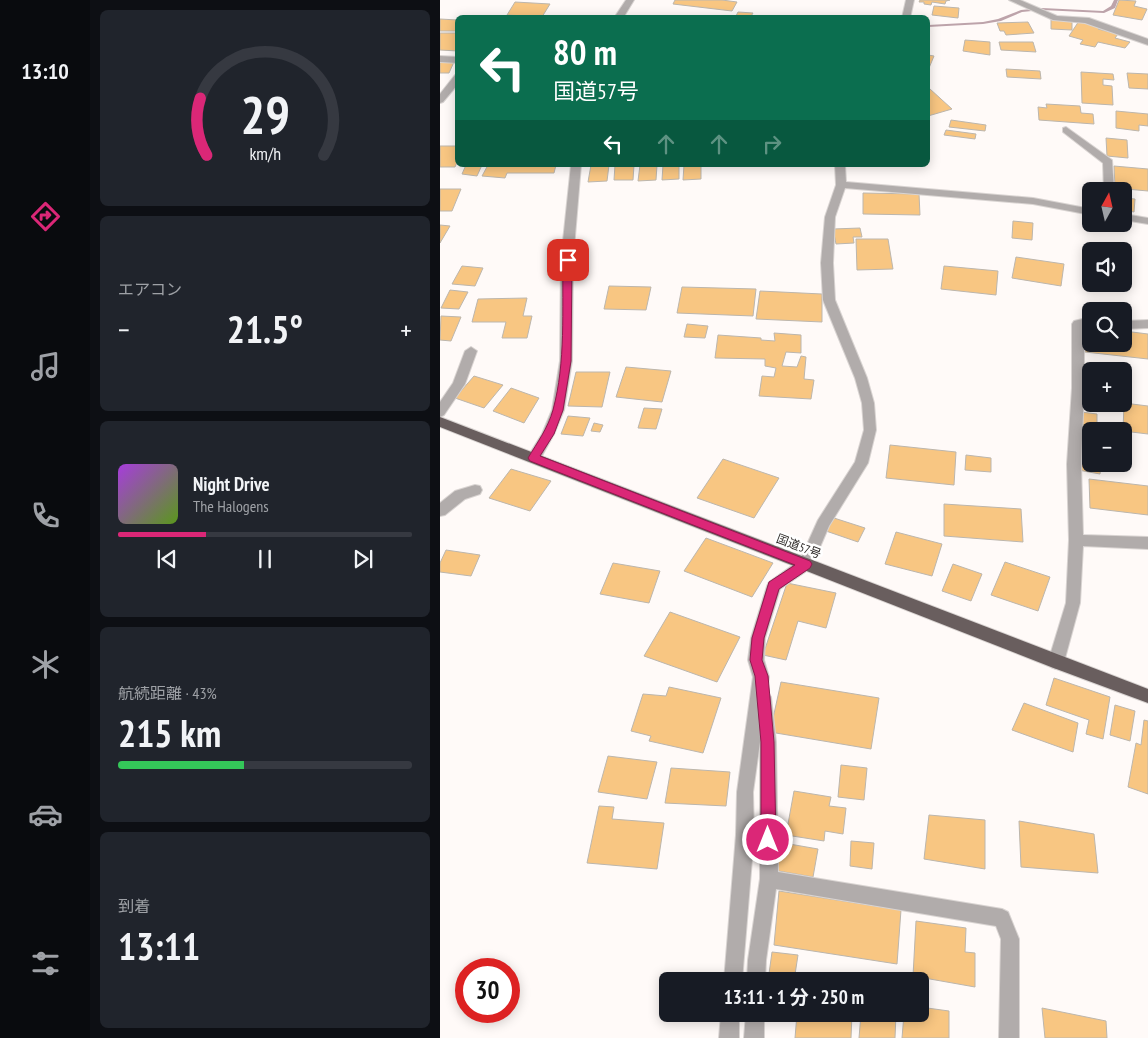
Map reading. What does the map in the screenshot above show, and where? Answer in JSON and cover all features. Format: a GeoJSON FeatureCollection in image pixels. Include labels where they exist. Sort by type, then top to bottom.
{"type":"FeatureCollection","features":[{"type":"Feature","properties":{"kind":"highway","name":"国道57号"},"geometry":{"type":"LineString","coordinates":[[440,422],[1148,696]]}},
{"type":"Feature","properties":{"kind":"street"},"geometry":{"type":"LineString","coordinates":[[620,15],[630,0]]}},
{"type":"Feature","properties":{"kind":"street"},"geometry":{"type":"LineString","coordinates":[[907,15],[910,0]]}},
{"type":"Feature","properties":{"kind":"street"},"geometry":{"type":"LineString","coordinates":[[1013,0],[1056,18],[1086,20],[1148,42]]}},
{"type":"Feature","properties":{"kind":"street"},"geometry":{"type":"LineString","coordinates":[[440,59],[455,60]]}},
{"type":"Feature","properties":{"kind":"street"},"geometry":{"type":"LineString","coordinates":[[440,100],[455,81]]}},
{"type":"Feature","properties":{"kind":"street"},"geometry":{"type":"LineString","coordinates":[[1066,130],[1108,162],[1109,182]]}},
{"type":"Feature","properties":{"kind":"street"},"geometry":{"type":"LineString","coordinates":[[534,458],[548,434],[558,410],[566,361],[568,260],[576,167]]}},
{"type":"Feature","properties":{"kind":"street"},"geometry":{"type":"LineString","coordinates":[[756,972],[769,879],[768,742],[762,676],[756,660],[758,638],[774,586],[806,564],[823,524],[861,463],[870,430],[868,402],[861,378],[829,300],[827,263],[830,217],[841,185],[840,167]]}},
{"type":"Feature","properties":{"kind":"street"},"geometry":{"type":"LineString","coordinates":[[841,185],[1033,201],[1082,210]]}},
{"type":"Feature","properties":{"kind":"street"},"geometry":{"type":"LineString","coordinates":[[1132,218],[1148,221]]}},
{"type":"Feature","properties":{"kind":"street"},"geometry":{"type":"LineString","coordinates":[[1056,662],[1073,603],[1076,540],[1074,464],[1078,388],[1078,324],[1082,323]]}},
{"type":"Feature","properties":{"kind":"street"},"geometry":{"type":"LineString","coordinates":[[1132,325],[1148,324]]}},
{"type":"Feature","properties":{"kind":"street"},"geometry":{"type":"LineString","coordinates":[[440,412],[459,384],[471,351]]}},
{"type":"Feature","properties":{"kind":"street"},"geometry":{"type":"LineString","coordinates":[[440,510],[453,498],[475,490]]}},
{"type":"Feature","properties":{"kind":"street"},"geometry":{"type":"LineString","coordinates":[[1076,540],[1148,543]]}},
{"type":"Feature","properties":{"kind":"street"},"geometry":{"type":"LineString","coordinates":[[734,972],[746,835],[745,792],[762,676]]}},
{"type":"Feature","properties":{"kind":"street"},"geometry":{"type":"LineString","coordinates":[[769,879],[1002,918],[1010,939],[1009,1038]]}},
{"type":"Feature","properties":{"kind":"street"},"geometry":{"type":"LineString","coordinates":[[728,1038],[729,1022]]}},
{"type":"Feature","properties":{"kind":"street"},"geometry":{"type":"LineString","coordinates":[[754,1038],[755,1022]]}},
{"type":"Feature","properties":{"kind":"building"},"geometry":{"type":"Polygon","coordinates":[[[675,0],[722,0],[737,2],[732,11],[673,4],[675,0]]]}},
{"type":"Feature","properties":{"kind":"building"},"geometry":{"type":"Polygon","coordinates":[[[920,0],[950,0],[946,1],[945,4],[932,2],[931,5],[919,2],[920,0]]]}},
{"type":"Feature","properties":{"kind":"building"},"geometry":{"type":"Polygon","coordinates":[[[1119,0],[1136,1],[1134,6],[1147,9],[1142,20],[1113,15],[1119,0]]]}},
{"type":"Feature","properties":{"kind":"building"},"geometry":{"type":"Polygon","coordinates":[[[515,2],[550,4],[543,15],[507,15],[515,2]]]}},
{"type":"Feature","properties":{"kind":"building"},"geometry":{"type":"Polygon","coordinates":[[[934,6],[959,8],[958,18],[932,15],[934,6]]]}},
{"type":"Feature","properties":{"kind":"building"},"geometry":{"type":"Polygon","coordinates":[[[738,12],[753,13],[752,15],[736,15],[738,12]]]}},
{"type":"Feature","properties":{"kind":"building"},"geometry":{"type":"Polygon","coordinates":[[[440,19],[455,20],[455,31],[440,31],[440,19]]]}},
{"type":"Feature","properties":{"kind":"building"},"geometry":{"type":"Polygon","coordinates":[[[1051,20],[1072,21],[1072,30],[1051,29],[1051,20]]]}},
{"type":"Feature","properties":{"kind":"building"},"geometry":{"type":"Polygon","coordinates":[[[1079,21],[1101,26],[1098,29],[1118,34],[1115,38],[1130,42],[1125,48],[1098,42],[1095,47],[1080,44],[1083,40],[1069,36],[1079,21]]]}},
{"type":"Feature","properties":{"kind":"building"},"geometry":{"type":"Polygon","coordinates":[[[1028,22],[1034,33],[1006,35],[1004,31],[1000,31],[997,23],[1028,22]]]}},
{"type":"Feature","properties":{"kind":"building"},"geometry":{"type":"Polygon","coordinates":[[[440,33],[455,33],[455,51],[440,50],[440,33]]]}},
{"type":"Feature","properties":{"kind":"building"},"geometry":{"type":"Polygon","coordinates":[[[965,40],[990,42],[990,55],[963,51],[965,40]]]}},
{"type":"Feature","properties":{"kind":"building"},"geometry":{"type":"Polygon","coordinates":[[[999,42],[1033,42],[1036,52],[1001,50],[999,42]]]}},
{"type":"Feature","properties":{"kind":"building"},"geometry":{"type":"Polygon","coordinates":[[[930,55],[934,56],[930,66],[930,55]]]}},
{"type":"Feature","properties":{"kind":"building"},"geometry":{"type":"Polygon","coordinates":[[[440,62],[454,62],[449,73],[440,73],[440,62]]]}},
{"type":"Feature","properties":{"kind":"building"},"geometry":{"type":"Polygon","coordinates":[[[1006,69],[1040,71],[1041,79],[1007,77],[1006,69]]]}},
{"type":"Feature","properties":{"kind":"building"},"geometry":{"type":"Polygon","coordinates":[[[1081,72],[1113,74],[1114,80],[1103,79],[1103,85],[1112,86],[1113,105],[1082,103],[1081,72]]]}},
{"type":"Feature","properties":{"kind":"building"},"geometry":{"type":"Polygon","coordinates":[[[1127,73],[1148,74],[1148,89],[1129,88],[1127,73]]]}},
{"type":"Feature","properties":{"kind":"building"},"geometry":{"type":"Polygon","coordinates":[[[930,89],[952,109],[930,115],[930,89]]]}},
{"type":"Feature","properties":{"kind":"building"},"geometry":{"type":"Polygon","coordinates":[[[1046,104],[1080,106],[1081,113],[1093,114],[1094,124],[1039,120],[1038,107],[1047,108],[1046,104]]]}},
{"type":"Feature","properties":{"kind":"building"},"geometry":{"type":"Polygon","coordinates":[[[1116,111],[1148,114],[1148,126],[1139,125],[1139,131],[1116,128],[1116,111]]]}},
{"type":"Feature","properties":{"kind":"building"},"geometry":{"type":"Polygon","coordinates":[[[951,120],[986,125],[985,131],[949,127],[951,120]]]}},
{"type":"Feature","properties":{"kind":"building"},"geometry":{"type":"Polygon","coordinates":[[[946,130],[976,134],[975,139],[944,135],[946,130]]]}},
{"type":"Feature","properties":{"kind":"building"},"geometry":{"type":"Polygon","coordinates":[[[1106,138],[1127,140],[1128,158],[1107,156],[1106,138]]]}},
{"type":"Feature","properties":{"kind":"building"},"geometry":{"type":"Polygon","coordinates":[[[440,146],[455,146],[455,167],[440,167],[440,146]]]}},
{"type":"Feature","properties":{"kind":"building"},"geometry":{"type":"Polygon","coordinates":[[[1114,166],[1148,169],[1148,191],[1132,190],[1132,182],[1115,182],[1114,166]]]}},
{"type":"Feature","properties":{"kind":"building"},"geometry":{"type":"Polygon","coordinates":[[[465,167],[481,167],[477,176],[462,174],[465,167]]]}},
{"type":"Feature","properties":{"kind":"building"},"geometry":{"type":"Polygon","coordinates":[[[487,167],[556,167],[554,173],[507,173],[505,178],[482,176],[487,167]]]}},
{"type":"Feature","properties":{"kind":"building"},"geometry":{"type":"Polygon","coordinates":[[[591,167],[609,167],[607,181],[588,182],[591,167]]]}},
{"type":"Feature","properties":{"kind":"building"},"geometry":{"type":"Polygon","coordinates":[[[615,167],[634,167],[633,180],[614,180],[615,167]]]}},
{"type":"Feature","properties":{"kind":"building"},"geometry":{"type":"Polygon","coordinates":[[[640,167],[657,167],[656,180],[638,181],[640,167]]]}},
{"type":"Feature","properties":{"kind":"building"},"geometry":{"type":"Polygon","coordinates":[[[663,167],[679,167],[679,179],[662,180],[663,167]]]}},
{"type":"Feature","properties":{"kind":"building"},"geometry":{"type":"Polygon","coordinates":[[[684,167],[701,167],[701,179],[683,180],[684,167]]]}},
{"type":"Feature","properties":{"kind":"building"},"geometry":{"type":"Polygon","coordinates":[[[440,189],[461,189],[452,211],[440,211],[440,189]]]}},
{"type":"Feature","properties":{"kind":"building"},"geometry":{"type":"Polygon","coordinates":[[[863,193],[919,194],[920,215],[863,214],[863,193]]]}},
{"type":"Feature","properties":{"kind":"building"},"geometry":{"type":"Polygon","coordinates":[[[1132,199],[1135,199],[1134,212],[1132,212],[1132,199]]]}},
{"type":"Feature","properties":{"kind":"building"},"geometry":{"type":"Polygon","coordinates":[[[1013,221],[1033,223],[1032,240],[1012,238],[1013,221]]]}},
{"type":"Feature","properties":{"kind":"building"},"geometry":{"type":"Polygon","coordinates":[[[440,225],[450,226],[440,243],[440,225]]]}},
{"type":"Feature","properties":{"kind":"building"},"geometry":{"type":"Polygon","coordinates":[[[860,228],[862,237],[853,237],[854,243],[836,244],[833,229],[860,228]]]}},
{"type":"Feature","properties":{"kind":"building"},"geometry":{"type":"Polygon","coordinates":[[[856,239],[888,239],[893,269],[857,270],[856,239]]]}},
{"type":"Feature","properties":{"kind":"building"},"geometry":{"type":"Polygon","coordinates":[[[1016,257],[1064,264],[1061,286],[1012,278],[1016,257]]]}},
{"type":"Feature","properties":{"kind":"building"},"geometry":{"type":"Polygon","coordinates":[[[462,266],[483,268],[475,286],[452,284],[462,266]]]}},
{"type":"Feature","properties":{"kind":"building"},"geometry":{"type":"Polygon","coordinates":[[[944,266],[998,271],[996,295],[941,289],[944,266]]]}},
{"type":"Feature","properties":{"kind":"building"},"geometry":{"type":"Polygon","coordinates":[[[609,286],[651,287],[646,310],[604,309],[609,286]]]}},
{"type":"Feature","properties":{"kind":"building"},"geometry":{"type":"Polygon","coordinates":[[[682,287],[756,289],[753,316],[677,313],[682,287]]]}},
{"type":"Feature","properties":{"kind":"building"},"geometry":{"type":"Polygon","coordinates":[[[450,290],[468,292],[459,309],[441,308],[450,290]]]}},
{"type":"Feature","properties":{"kind":"building"},"geometry":{"type":"Polygon","coordinates":[[[760,291],[822,294],[822,322],[756,319],[760,291]]]}},
{"type":"Feature","properties":{"kind":"building"},"geometry":{"type":"Polygon","coordinates":[[[527,298],[523,316],[532,316],[527,338],[502,338],[506,322],[472,322],[478,299],[527,298]]]}},
{"type":"Feature","properties":{"kind":"building"},"geometry":{"type":"Polygon","coordinates":[[[441,316],[461,317],[451,341],[440,340],[441,316]]]}},
{"type":"Feature","properties":{"kind":"building"},"geometry":{"type":"Polygon","coordinates":[[[687,324],[708,326],[705,338],[684,337],[687,324]]]}},
{"type":"Feature","properties":{"kind":"building"},"geometry":{"type":"Polygon","coordinates":[[[1132,332],[1148,334],[1148,359],[1085,352],[1132,352],[1132,332]]]}},
{"type":"Feature","properties":{"kind":"building"},"geometry":{"type":"Polygon","coordinates":[[[774,333],[801,335],[801,353],[786,352],[782,366],[797,367],[801,356],[806,357],[804,379],[814,380],[811,399],[759,396],[762,376],[774,377],[776,368],[765,366],[765,359],[715,358],[718,335],[761,338],[761,340],[775,341],[774,333]]]}},
{"type":"Feature","properties":{"kind":"building"},"geometry":{"type":"Polygon","coordinates":[[[626,367],[671,371],[662,402],[616,397],[626,367]]]}},
{"type":"Feature","properties":{"kind":"building"},"geometry":{"type":"Polygon","coordinates":[[[576,372],[610,372],[602,407],[568,406],[576,372]]]}},
{"type":"Feature","properties":{"kind":"building"},"geometry":{"type":"Polygon","coordinates":[[[474,376],[503,385],[484,408],[455,398],[474,376]]]}},
{"type":"Feature","properties":{"kind":"building"},"geometry":{"type":"Polygon","coordinates":[[[511,388],[539,398],[524,423],[493,411],[511,388]]]}},
{"type":"Feature","properties":{"kind":"building"},"geometry":{"type":"Polygon","coordinates":[[[1132,404],[1148,406],[1148,434],[1132,432],[1132,422],[1123,422],[1124,412],[1132,412],[1132,404]]]}},
{"type":"Feature","properties":{"kind":"building"},"geometry":{"type":"Polygon","coordinates":[[[644,408],[662,409],[656,429],[638,428],[644,408]]]}},
{"type":"Feature","properties":{"kind":"building"},"geometry":{"type":"Polygon","coordinates":[[[1081,412],[1097,414],[1097,422],[1082,422],[1082,431],[1080,431],[1081,412]]]}},
{"type":"Feature","properties":{"kind":"building"},"geometry":{"type":"Polygon","coordinates":[[[568,416],[590,418],[583,436],[561,434],[568,416]]]}},
{"type":"Feature","properties":{"kind":"building"},"geometry":{"type":"Polygon","coordinates":[[[594,423],[603,425],[600,432],[591,431],[594,423]]]}},
{"type":"Feature","properties":{"kind":"building"},"geometry":{"type":"Polygon","coordinates":[[[890,445],[956,452],[954,485],[886,478],[890,445]]]}},
{"type":"Feature","properties":{"kind":"building"},"geometry":{"type":"Polygon","coordinates":[[[966,455],[991,458],[991,472],[965,470],[966,455]]]}},
{"type":"Feature","properties":{"kind":"building"},"geometry":{"type":"Polygon","coordinates":[[[723,459],[779,478],[754,518],[697,498],[723,459]]]}},
{"type":"Feature","properties":{"kind":"building"},"geometry":{"type":"Polygon","coordinates":[[[1080,459],[1082,460],[1082,471],[1078,470],[1080,459]]]}},
{"type":"Feature","properties":{"kind":"building"},"geometry":{"type":"Polygon","coordinates":[[[511,469],[551,481],[530,511],[489,498],[511,469]]]}},
{"type":"Feature","properties":{"kind":"building"},"geometry":{"type":"Polygon","coordinates":[[[1089,479],[1148,486],[1148,515],[1090,508],[1089,479]]]}},
{"type":"Feature","properties":{"kind":"building"},"geometry":{"type":"Polygon","coordinates":[[[944,504],[1021,509],[1023,542],[944,536],[944,504]]]}},
{"type":"Feature","properties":{"kind":"building"},"geometry":{"type":"Polygon","coordinates":[[[834,518],[865,528],[858,542],[826,531],[834,518]]]}},
{"type":"Feature","properties":{"kind":"building"},"geometry":{"type":"Polygon","coordinates":[[[896,532],[942,544],[932,576],[885,564],[896,532]]]}},
{"type":"Feature","properties":{"kind":"building"},"geometry":{"type":"Polygon","coordinates":[[[706,538],[773,563],[752,597],[684,571],[706,538]]]}},
{"type":"Feature","properties":{"kind":"building"},"geometry":{"type":"Polygon","coordinates":[[[446,550],[480,555],[471,576],[440,572],[440,563],[446,550]]]}},
{"type":"Feature","properties":{"kind":"building"},"geometry":{"type":"Polygon","coordinates":[[[1005,562],[1050,577],[1038,611],[991,595],[1005,562]]]}},
{"type":"Feature","properties":{"kind":"building"},"geometry":{"type":"Polygon","coordinates":[[[613,563],[660,571],[649,603],[600,594],[613,563]]]}},
{"type":"Feature","properties":{"kind":"building"},"geometry":{"type":"Polygon","coordinates":[[[953,564],[982,574],[971,601],[942,591],[953,564]]]}},
{"type":"Feature","properties":{"kind":"building"},"geometry":{"type":"Polygon","coordinates":[[[787,583],[836,593],[826,628],[798,621],[786,660],[763,655],[787,583]]]}},
{"type":"Feature","properties":{"kind":"building"},"geometry":{"type":"Polygon","coordinates":[[[670,612],[740,637],[717,682],[644,656],[670,612]]]}},
{"type":"Feature","properties":{"kind":"building"},"geometry":{"type":"Polygon","coordinates":[[[1054,678],[1110,697],[1103,739],[1086,734],[1089,720],[1046,705],[1054,678]]]}},
{"type":"Feature","properties":{"kind":"building"},"geometry":{"type":"Polygon","coordinates":[[[781,682],[879,698],[871,749],[770,732],[781,682]]]}},
{"type":"Feature","properties":{"kind":"building"},"geometry":{"type":"Polygon","coordinates":[[[669,687],[721,698],[703,753],[649,741],[651,736],[631,731],[643,694],[666,696],[669,687]]]}},
{"type":"Feature","properties":{"kind":"building"},"geometry":{"type":"Polygon","coordinates":[[[1024,703],[1078,723],[1073,752],[1012,730],[1024,703]]]}},
{"type":"Feature","properties":{"kind":"building"},"geometry":{"type":"Polygon","coordinates":[[[1115,705],[1135,711],[1130,741],[1110,735],[1115,705]]]}},
{"type":"Feature","properties":{"kind":"building"},"geometry":{"type":"Polygon","coordinates":[[[1144,720],[1148,721],[1148,794],[1128,787],[1136,743],[1141,745],[1144,720]]]}},
{"type":"Feature","properties":{"kind":"building"},"geometry":{"type":"Polygon","coordinates":[[[608,756],[657,762],[647,799],[598,792],[608,756]]]}},
{"type":"Feature","properties":{"kind":"building"},"geometry":{"type":"Polygon","coordinates":[[[841,765],[867,768],[864,800],[838,797],[841,765]]]}},
{"type":"Feature","properties":{"kind":"building"},"geometry":{"type":"Polygon","coordinates":[[[671,768],[730,772],[726,806],[665,803],[671,768]]]}},
{"type":"Feature","properties":{"kind":"building"},"geometry":{"type":"Polygon","coordinates":[[[794,791],[831,797],[829,806],[846,808],[843,834],[825,831],[824,841],[786,835],[794,791]]]}},
{"type":"Feature","properties":{"kind":"building"},"geometry":{"type":"Polygon","coordinates":[[[599,806],[614,807],[612,819],[664,823],[657,869],[587,863],[599,806]]]}},
{"type":"Feature","properties":{"kind":"building"},"geometry":{"type":"Polygon","coordinates":[[[929,815],[985,820],[985,869],[924,859],[929,815]]]}},
{"type":"Feature","properties":{"kind":"building"},"geometry":{"type":"Polygon","coordinates":[[[1019,821],[1094,834],[1098,873],[1021,867],[1019,821]]]}},
{"type":"Feature","properties":{"kind":"building"},"geometry":{"type":"Polygon","coordinates":[[[851,841],[874,843],[872,869],[850,866],[851,841]]]}},
{"type":"Feature","properties":{"kind":"building"},"geometry":{"type":"Polygon","coordinates":[[[778,842],[818,849],[813,877],[773,870],[778,842]]]}},
{"type":"Feature","properties":{"kind":"building"},"geometry":{"type":"Polygon","coordinates":[[[779,891],[901,910],[897,964],[774,945],[779,891]]]}},
{"type":"Feature","properties":{"kind":"building"},"geometry":{"type":"Polygon","coordinates":[[[916,921],[966,928],[965,952],[975,953],[975,987],[929,979],[929,972],[913,972],[916,921]]]}},
{"type":"Feature","properties":{"kind":"building"},"geometry":{"type":"Polygon","coordinates":[[[772,952],[798,955],[795,972],[769,972],[772,952]]]}},
{"type":"Feature","properties":{"kind":"building"},"geometry":{"type":"Polygon","coordinates":[[[929,1008],[949,1011],[949,1038],[902,1038],[903,1022],[929,1022],[929,1008]]]}},
{"type":"Feature","properties":{"kind":"building"},"geometry":{"type":"Polygon","coordinates":[[[1042,1008],[1106,1021],[1107,1038],[1045,1038],[1042,1008]]]}},
{"type":"Feature","properties":{"kind":"building"},"geometry":{"type":"Polygon","coordinates":[[[796,1022],[852,1022],[851,1038],[795,1038],[796,1022]]]}},
{"type":"Feature","properties":{"kind":"building"},"geometry":{"type":"Polygon","coordinates":[[[860,1022],[896,1022],[895,1038],[859,1038],[860,1022]]]}},
{"type":"Feature","properties":{"kind":"waterway"},"geometry":{"type":"LineString","coordinates":[[930,26],[983,23],[999,20],[1021,11],[1042,9],[1104,12],[1113,7],[1116,0]]}},
{"type":"Feature","properties":{"kind":"route"},"geometry":{"type":"LineString","coordinates":[[568,260],[566,298],[568,335],[558,410],[548,434],[534,458],[806,564],[774,586],[758,638],[756,660],[762,676],[768,742],[768,840]]}}]}
